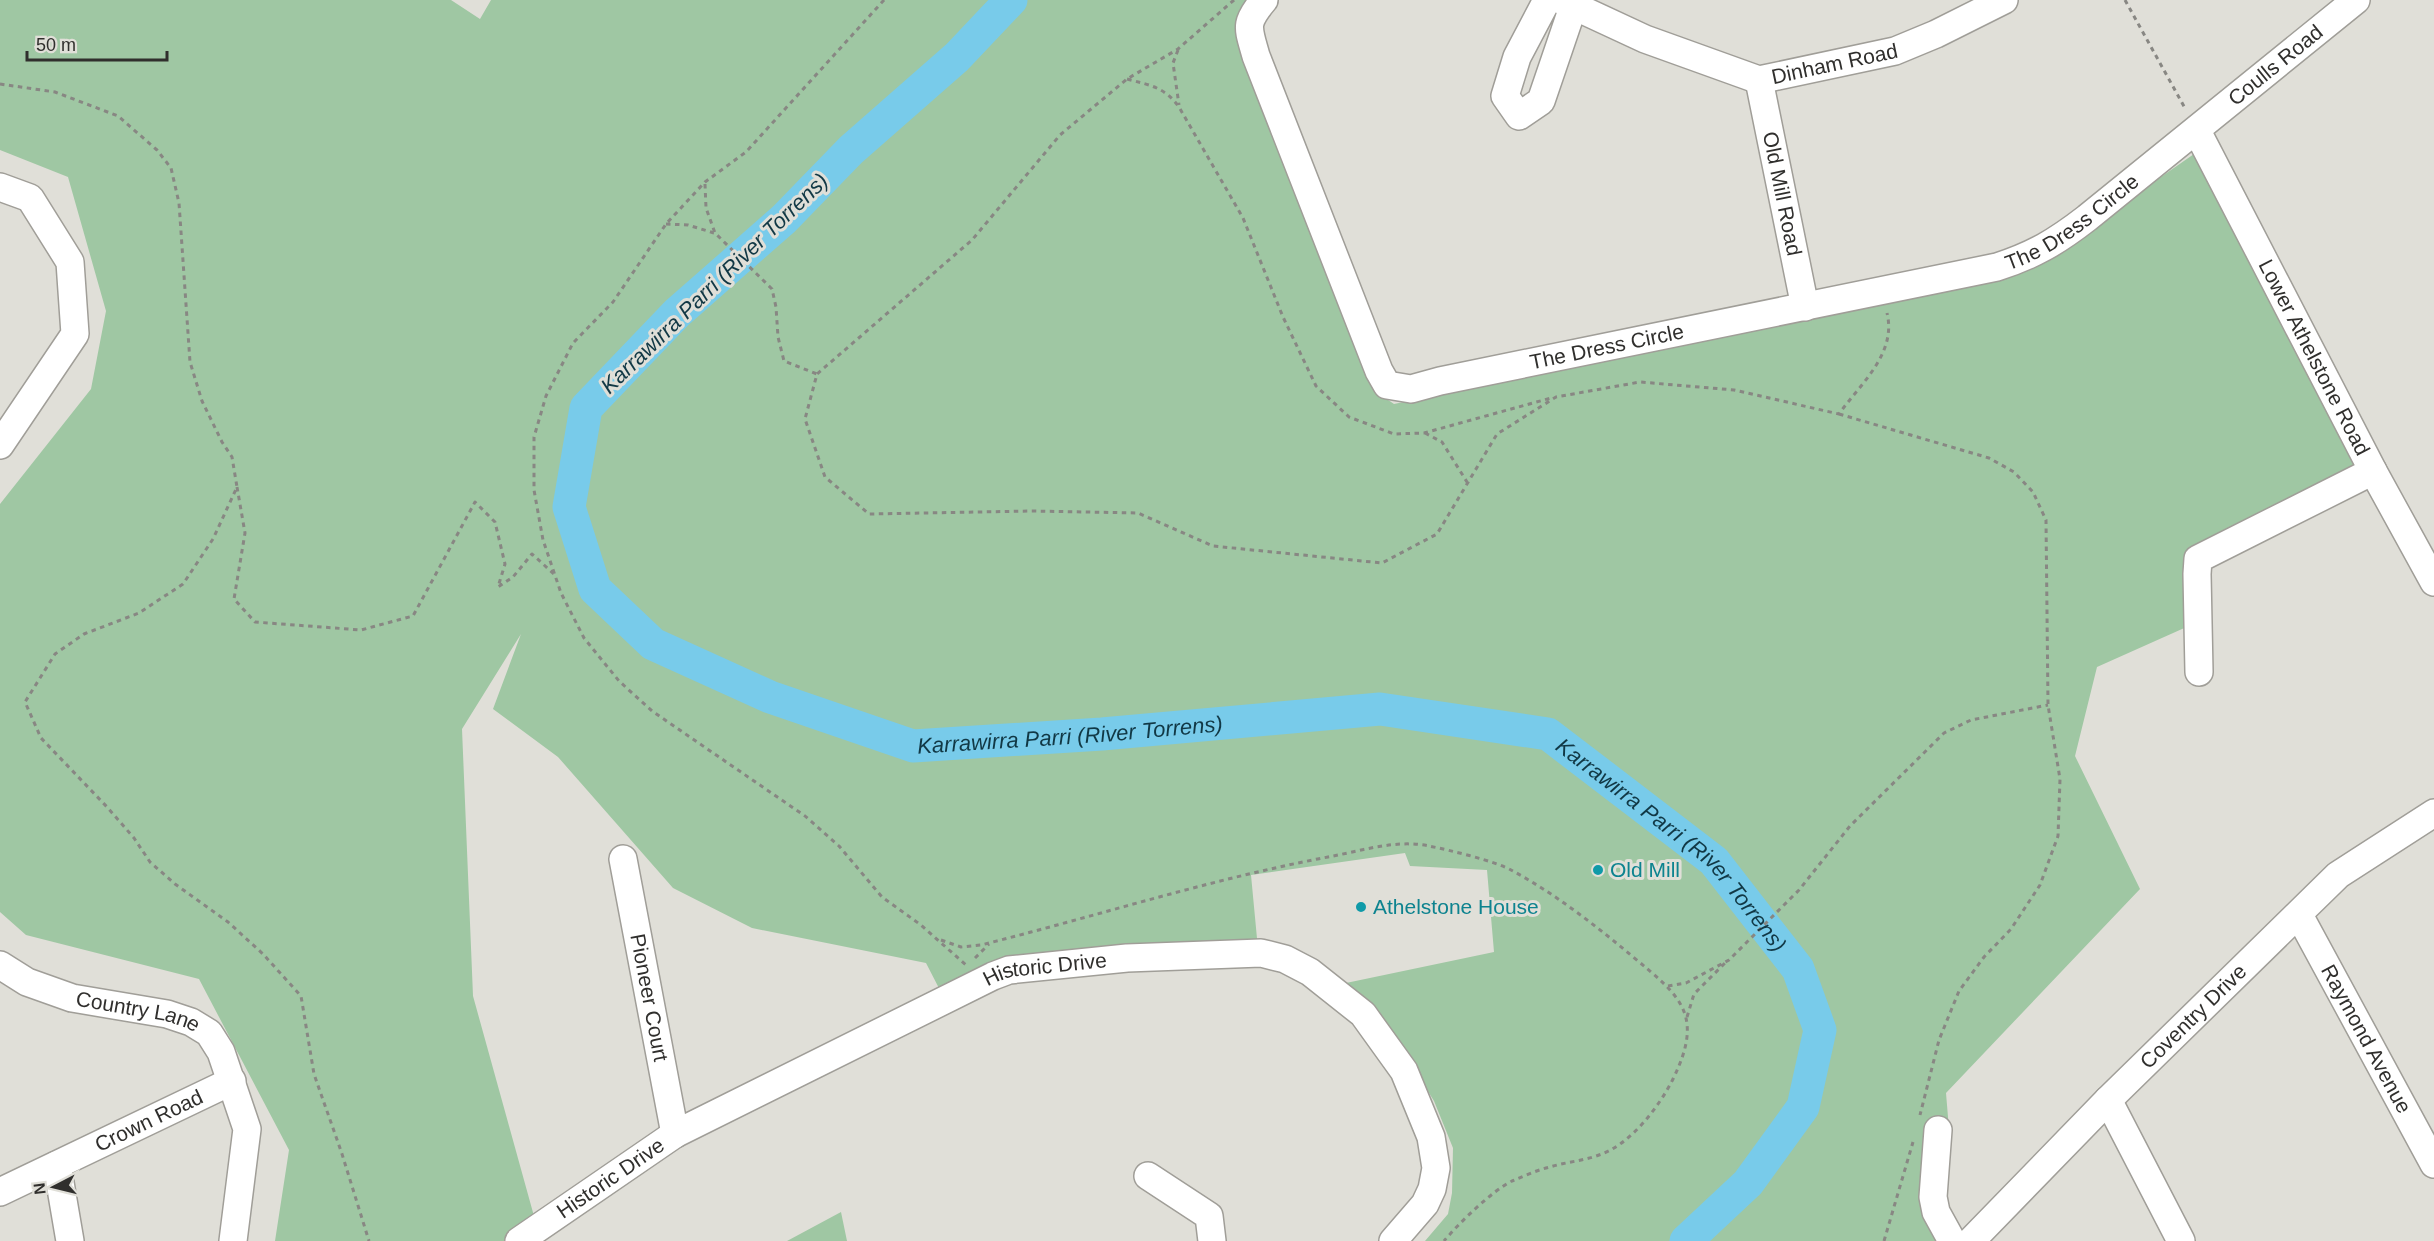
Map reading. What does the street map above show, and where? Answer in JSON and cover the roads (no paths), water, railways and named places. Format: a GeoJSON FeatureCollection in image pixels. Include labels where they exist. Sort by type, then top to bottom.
{"type":"FeatureCollection","features":[{"type":"Feature","properties":{"kind":"street","name":"The Dress Circle"},"geometry":{"type":"LineString","coordinates":[[1264,0],[1249,19],[1249,32],[1256,56],[1379,371],[1387,385],[1411,389],[1440,381],[1996,267],[2028,257],[2068,232],[2192,121]]}},
{"type":"Feature","properties":{"kind":"street"},"geometry":{"type":"LineString","coordinates":[[1547,0],[1517,57],[1505,96],[1519,116],[1541,101],[1567,3]]}},
{"type":"Feature","properties":{"kind":"street","name":"Dinham Road"},"geometry":{"type":"LineString","coordinates":[[1567,3],[1645,39],[1758,80],[1895,51],[1936,34],[2004,0]]}},
{"type":"Feature","properties":{"kind":"street","name":"Coulls Road"},"geometry":{"type":"LineString","coordinates":[[2192,121],[2356,0]]}},
{"type":"Feature","properties":{"kind":"street","name":"Old Mill Road"},"geometry":{"type":"LineString","coordinates":[[1758,80],[1804,307]]}},
{"type":"Feature","properties":{"kind":"street","name":"Lower Athelstone Road"},"geometry":{"type":"LineString","coordinates":[[2192,121],[2373,471],[2434,582]]}},
{"type":"Feature","properties":{"kind":"street"},"geometry":{"type":"LineString","coordinates":[[0,187],[30,198],[70,262],[75,334],[0,445]]}},
{"type":"Feature","properties":{"kind":"street"},"geometry":{"type":"LineString","coordinates":[[2199,672],[2197,574],[2199,559],[2373,471]]}},
{"type":"Feature","properties":{"kind":"street","name":"Coventry Drive"},"geometry":{"type":"LineString","coordinates":[[1971,1241],[2108,1100],[2338,875],[2434,813]]}},
{"type":"Feature","properties":{"kind":"street","name":"Pioneer Court"},"geometry":{"type":"LineString","coordinates":[[623,859],[675,1134]]}},
{"type":"Feature","properties":{"kind":"street","name":"Raymond Avenue"},"geometry":{"type":"LineString","coordinates":[[2299,915],[2434,1164]]}},
{"type":"Feature","properties":{"kind":"street","name":"Historic Drive"},"geometry":{"type":"LineString","coordinates":[[519,1241],[675,1134],[972,974],[1069,963],[1261,953],[1285,959],[1310,972],[1363,1014],[1404,1071],[1431,1137],[1436,1168],[1432,1189],[1425,1204],[1393,1241]]}},
{"type":"Feature","properties":{"kind":"street","name":"Country Lane"},"geometry":{"type":"LineString","coordinates":[[0,965],[27,982],[72,998],[167,1014],[192,1022],[209,1033],[221,1052],[247,1129],[233,1241]]}},
{"type":"Feature","properties":{"kind":"street","name":"Crown Road"},"geometry":{"type":"LineString","coordinates":[[0,1192],[232,1081]]}},
{"type":"Feature","properties":{"kind":"street"},"geometry":{"type":"LineString","coordinates":[[2108,1100],[2181,1241]]}},
{"type":"Feature","properties":{"kind":"street"},"geometry":{"type":"LineString","coordinates":[[1928,1125],[1936,1212],[1952,1241]]}},
{"type":"Feature","properties":{"kind":"street"},"geometry":{"type":"LineString","coordinates":[[57,1165],[70,1241]]}},
{"type":"Feature","properties":{"kind":"street"},"geometry":{"type":"LineString","coordinates":[[1148,1176],[1209,1216],[1212,1241]]}},
{"type":"Feature","properties":{"kind":"waterway","name":"Karrawirra Parri (River Torrens)"},"geometry":{"type":"LineString","coordinates":[[1011,0],[957,57],[851,150],[784,219],[677,313],[586,408],[569,507],[595,589],[653,644],[770,697],[913,746],[1102,734],[1380,709],[1548,734],[1714,861],[1798,969],[1820,1030],[1803,1107],[1748,1183],[1686,1241]]}},
{"type":"Feature","properties":{"kind":"place","name":"Old Mill"},"geometry":{"type":"Point","coordinates":[1598,870]}},
{"type":"Feature","properties":{"kind":"place","name":"Athelstone House"},"geometry":{"type":"Point","coordinates":[1361,907]}}]}
